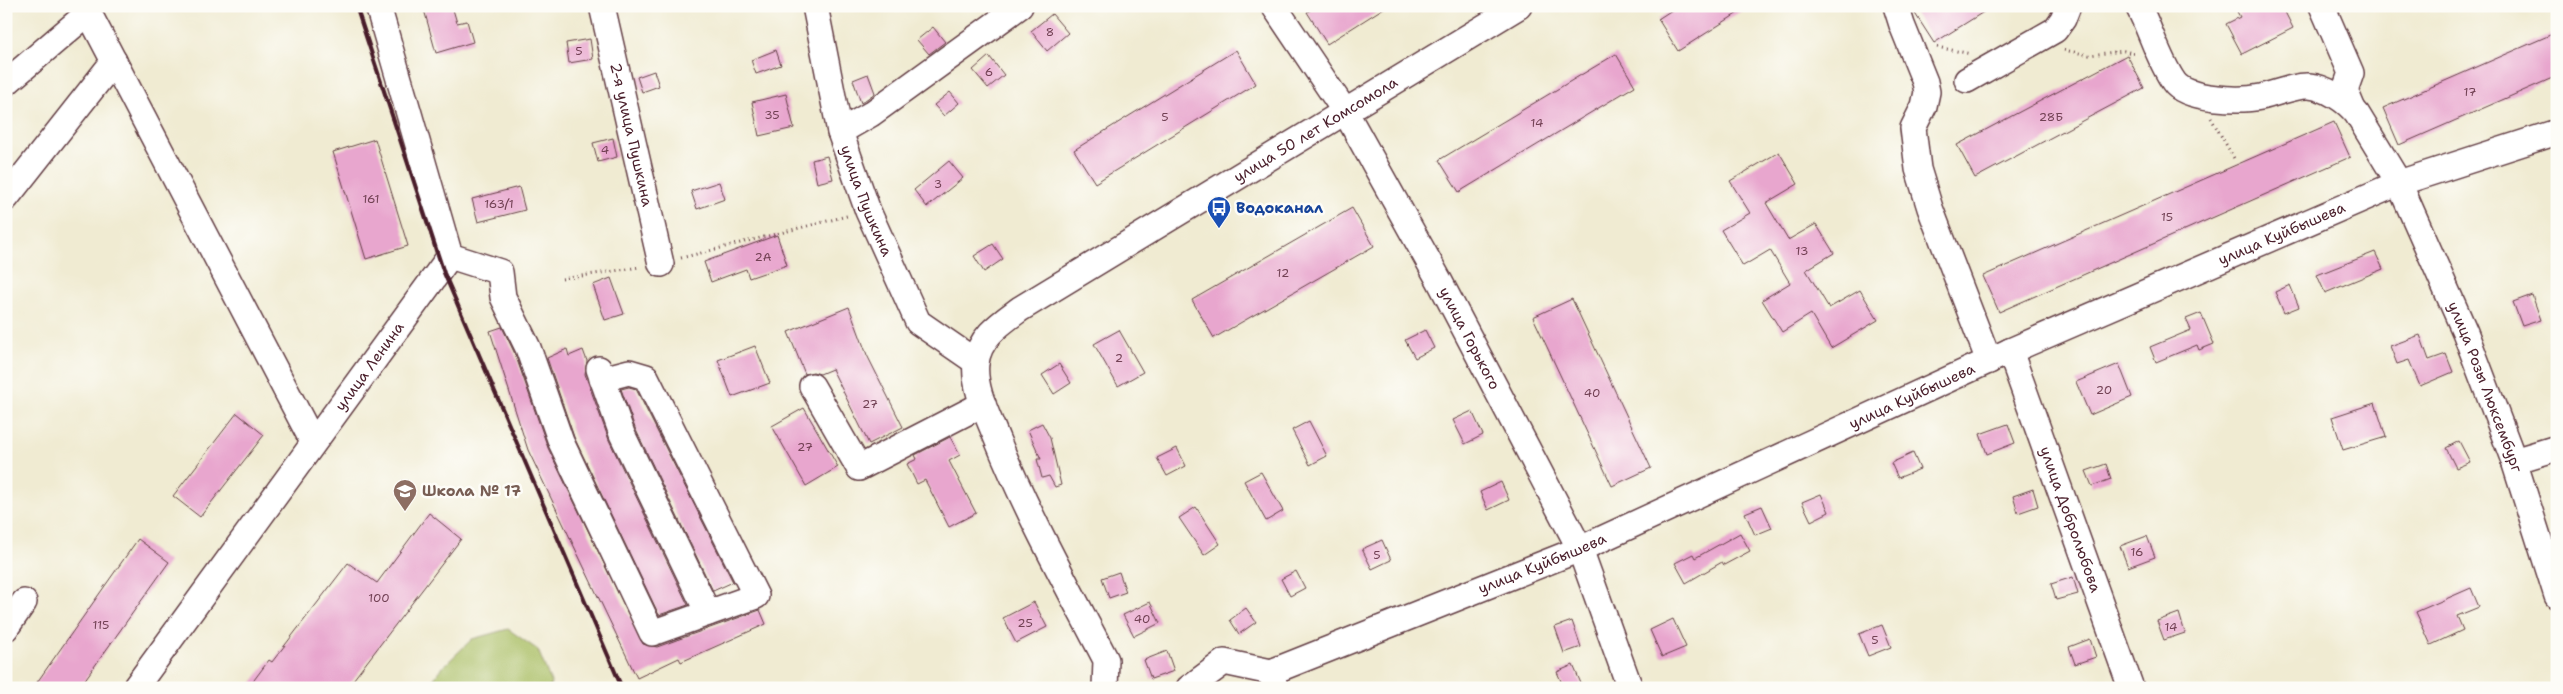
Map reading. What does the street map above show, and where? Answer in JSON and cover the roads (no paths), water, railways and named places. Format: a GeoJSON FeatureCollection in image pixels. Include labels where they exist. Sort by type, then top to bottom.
{"type":"FeatureCollection","features":[{"type":"Feature","properties":{"kind":"street"},"geometry":{"type":"LineString","coordinates":[[378,6],[450,256],[500,272],[503,297],[528,348],[561,442],[652,633],[756,596],[646,377],[629,372],[600,374],[622,434],[708,613]]}},
{"type":"Feature","properties":{"kind":"street","name":"2-я улица Пушкина"},"geometry":{"type":"LineString","coordinates":[[602,6],[661,264]]}},
{"type":"Feature","properties":{"kind":"street","name":"улица Пушкина"},"geometry":{"type":"LineString","coordinates":[[815,6],[840,132],[868,211],[918,322],[976,362]]}},
{"type":"Feature","properties":{"kind":"street"},"geometry":{"type":"LineString","coordinates":[[840,132],[871,114],[1020,6]]}},
{"type":"Feature","properties":{"kind":"street","name":"улица Горького"},"geometry":{"type":"LineString","coordinates":[[1274,6],[1346,114],[1439,280],[1580,549],[1630,688]]}},
{"type":"Feature","properties":{"kind":"street","name":"улица 50 лет Комсомола"},"geometry":{"type":"LineString","coordinates":[[976,362],[982,344],[993,329],[1020,309],[1346,114],[1519,6]]}},
{"type":"Feature","properties":{"kind":"street","name":"улица Добролюбова"},"geometry":{"type":"LineString","coordinates":[[1896,6],[1902,26],[1925,82],[1927,92],[1924,106],[1913,128],[1918,169],[1930,208],[2000,356],[2132,688]]}},
{"type":"Feature","properties":{"kind":"street"},"geometry":{"type":"LineString","coordinates":[[1967,80],[2055,30],[2068,6]]}},
{"type":"Feature","properties":{"kind":"street"},"geometry":{"type":"LineString","coordinates":[[2138,6],[2174,82],[2186,91],[2202,96],[2251,98],[2308,86],[2336,96],[2352,107]]}},
{"type":"Feature","properties":{"kind":"street"},"geometry":{"type":"LineString","coordinates":[[2322,6],[2351,74],[2345,90],[2352,107]]}},
{"type":"Feature","properties":{"kind":"street"},"geometry":{"type":"LineString","coordinates":[[6,83],[87,9],[313,442]]}},
{"type":"Feature","properties":{"kind":"street"},"geometry":{"type":"LineString","coordinates":[[6,198],[114,61]]}},
{"type":"Feature","properties":{"kind":"street","name":"улица Розы Люксембург"},"geometry":{"type":"LineString","coordinates":[[2352,107],[2399,183],[2465,332],[2514,460],[2557,596]]}},
{"type":"Feature","properties":{"kind":"street","name":"улица Куйбышева"},"geometry":{"type":"LineString","coordinates":[[1189,688],[1224,662],[1273,680],[1580,549],[2000,356],[2399,183],[2557,132]]}},
{"type":"Feature","properties":{"kind":"street","name":"улица Ленина"},"geometry":{"type":"LineString","coordinates":[[135,688],[450,256]]}},
{"type":"Feature","properties":{"kind":"street"},"geometry":{"type":"LineString","coordinates":[[976,362],[976,377],[983,404],[1019,493],[1106,660],[1106,688]]}},
{"type":"Feature","properties":{"kind":"street"},"geometry":{"type":"LineString","coordinates":[[812,386],[859,468],[983,404]]}},
{"type":"Feature","properties":{"kind":"street"},"geometry":{"type":"LineString","coordinates":[[2514,460],[2557,448]]}},
{"type":"Feature","properties":{"kind":"street"},"geometry":{"type":"LineString","coordinates":[[6,628],[24,602]]}},
{"type":"Feature","properties":{"kind":"railway"},"geometry":{"type":"LineString","coordinates":[[356,6],[444,273],[622,688]]}},
{"type":"Feature","properties":{"kind":"place","name":"Водоканал"},"geometry":{"type":"Point","coordinates":[1219,229]}},
{"type":"Feature","properties":{"kind":"place","name":"Школа № 17"},"geometry":{"type":"Point","coordinates":[405,512]}}]}
